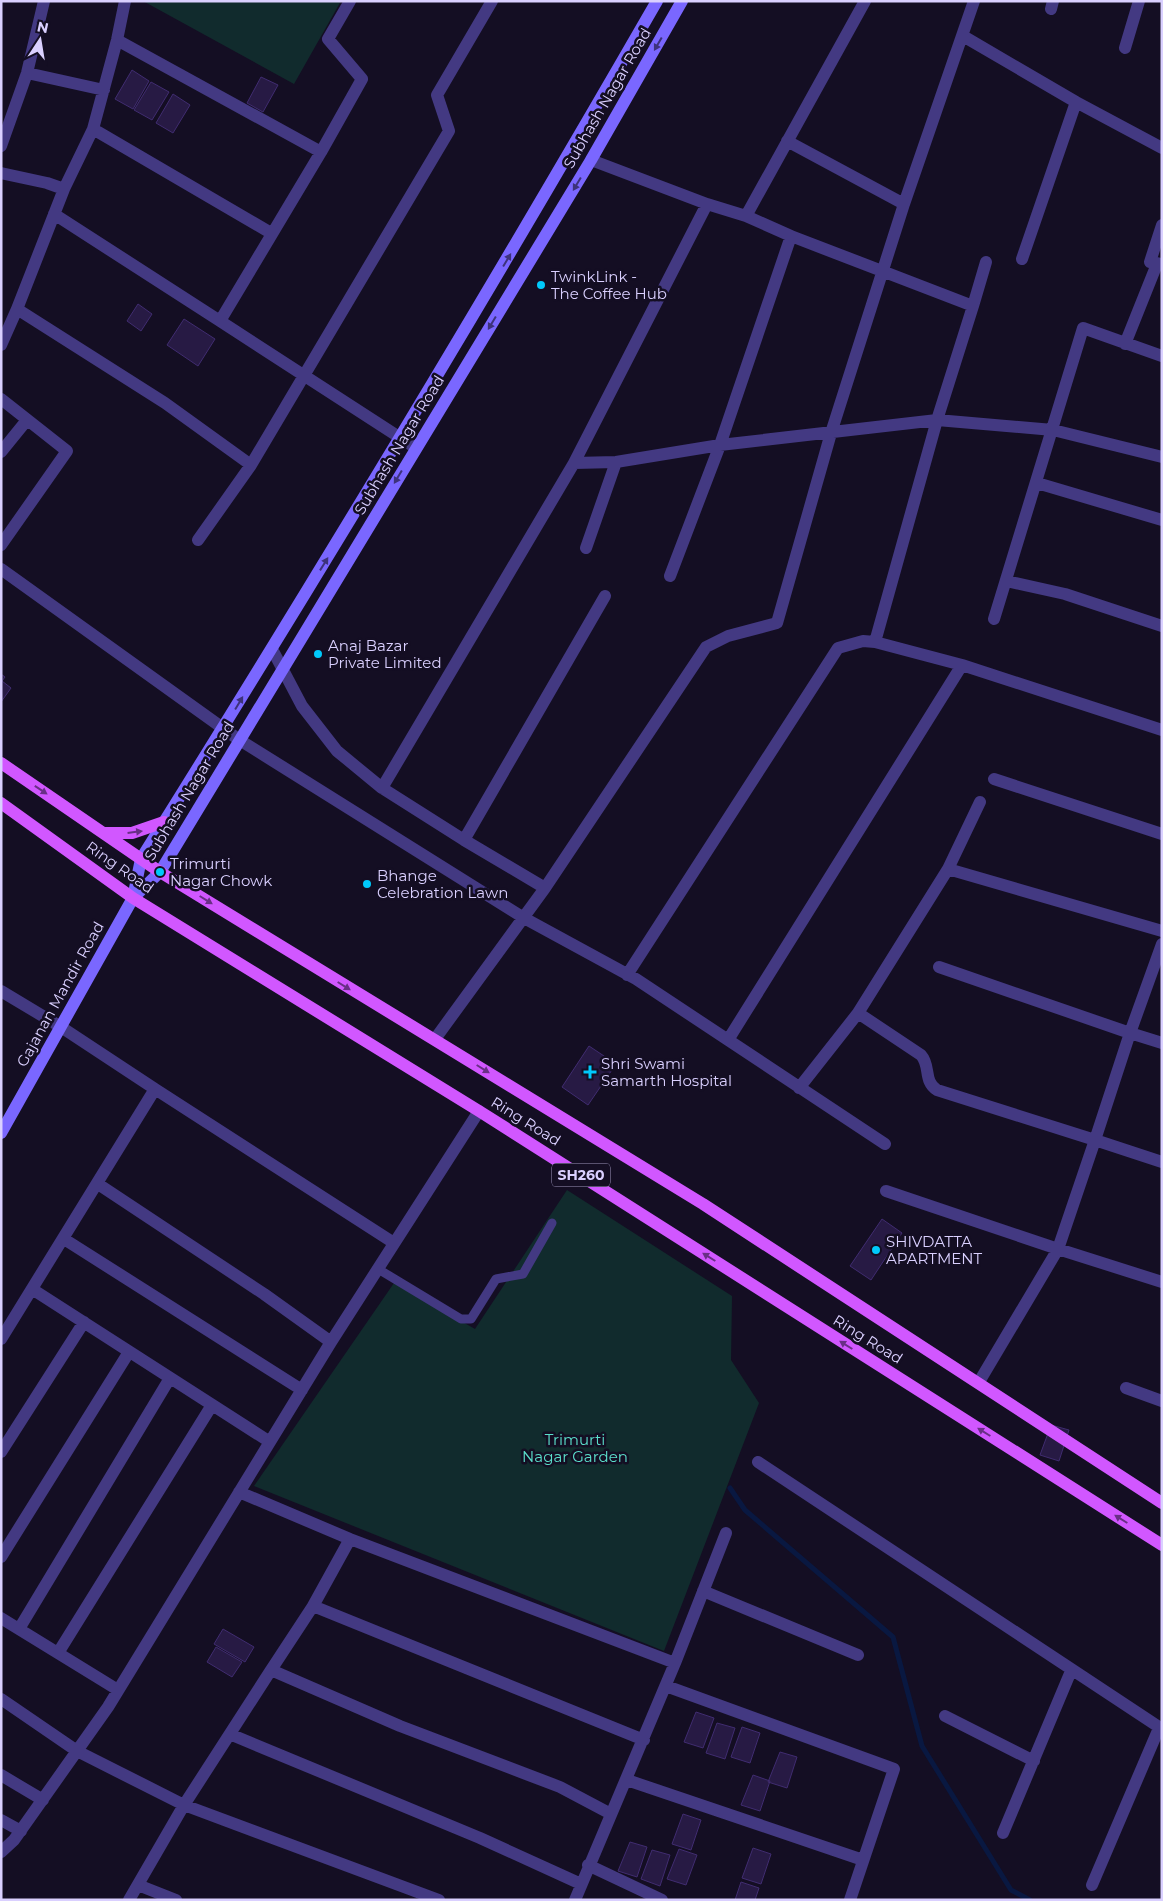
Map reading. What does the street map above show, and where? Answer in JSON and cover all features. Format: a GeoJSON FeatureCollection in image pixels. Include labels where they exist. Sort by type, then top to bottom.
{"type":"FeatureCollection","features":[{"type":"Feature","properties":{"kind":"main road","name":"SH260"},"geometry":{"type":"LineString","coordinates":[[1,763],[160,872],[355,993],[435,1039],[703,1204],[979,1382],[1162,1503]]}},
{"type":"Feature","properties":{"kind":"main road","name":"Ring Road"},"geometry":{"type":"LineString","coordinates":[[1,803],[132,898],[479,1111],[1162,1545]]}},
{"type":"Feature","properties":{"kind":"main road"},"geometry":{"type":"LineString","coordinates":[[103,833],[132,833],[164,822]]}},
{"type":"Feature","properties":{"kind":"street"},"geometry":{"type":"LineString","coordinates":[[1,146],[27,73],[44,1]]}},
{"type":"Feature","properties":{"kind":"street"},"geometry":{"type":"LineString","coordinates":[[1,345],[17,310],[64,189],[93,129],[118,40],[125,1]]}},
{"type":"Feature","properties":{"kind":"street"},"geometry":{"type":"LineString","coordinates":[[220,321],[321,152],[362,79],[328,39],[350,1]]}},
{"type":"Feature","properties":{"kind":"street"},"geometry":{"type":"LineString","coordinates":[[198,540],[251,465],[449,130],[438,95],[492,1]]}},
{"type":"Feature","properties":{"kind":"street"},"geometry":{"type":"LineString","coordinates":[[132,898],[142,859],[401,438],[523,234],[656,1]]}},
{"type":"Feature","properties":{"kind":"street","name":"Subhash Nagar Road"},"geometry":{"type":"LineString","coordinates":[[132,898],[160,872],[238,739],[592,160],[682,1]]}},
{"type":"Feature","properties":{"kind":"street"},"geometry":{"type":"LineString","coordinates":[[746,216],[866,1]]}},
{"type":"Feature","properties":{"kind":"street"},"geometry":{"type":"LineString","coordinates":[[435,1039],[543,892],[706,647],[728,636],[777,623],[831,433],[904,204],[974,1]]}},
{"type":"Feature","properties":{"kind":"street"},"geometry":{"type":"LineString","coordinates":[[1126,48],[1139,1]]}},
{"type":"Feature","properties":{"kind":"street"},"geometry":{"type":"LineString","coordinates":[[963,36],[1076,102],[1162,148]]}},
{"type":"Feature","properties":{"kind":"street"},"geometry":{"type":"LineString","coordinates":[[118,40],[321,152]]}},
{"type":"Feature","properties":{"kind":"street"},"geometry":{"type":"LineString","coordinates":[[27,73],[104,90]]}},
{"type":"Feature","properties":{"kind":"street"},"geometry":{"type":"LineString","coordinates":[[1022,259],[1076,102]]}},
{"type":"Feature","properties":{"kind":"street"},"geometry":{"type":"LineString","coordinates":[[93,129],[271,233]]}},
{"type":"Feature","properties":{"kind":"street"},"geometry":{"type":"LineString","coordinates":[[787,141],[904,204]]}},
{"type":"Feature","properties":{"kind":"street"},"geometry":{"type":"LineString","coordinates":[[592,160],[707,204],[746,216],[791,236],[973,306]]}},
{"type":"Feature","properties":{"kind":"street"},"geometry":{"type":"LineString","coordinates":[[1,173],[64,189]]}},
{"type":"Feature","properties":{"kind":"street"},"geometry":{"type":"LineString","coordinates":[[382,788],[574,463],[707,204]]}},
{"type":"Feature","properties":{"kind":"street"},"geometry":{"type":"LineString","coordinates":[[54,214],[416,448]]}},
{"type":"Feature","properties":{"kind":"street"},"geometry":{"type":"LineString","coordinates":[[1125,344],[1159,264],[1150,262],[1162,225]]}},
{"type":"Feature","properties":{"kind":"street"},"geometry":{"type":"LineString","coordinates":[[670,576],[720,445],[791,236]]}},
{"type":"Feature","properties":{"kind":"street"},"geometry":{"type":"LineString","coordinates":[[875,642],[936,420],[986,262]]}},
{"type":"Feature","properties":{"kind":"street"},"geometry":{"type":"LineString","coordinates":[[17,310],[164,403],[251,465]]}},
{"type":"Feature","properties":{"kind":"street"},"geometry":{"type":"LineString","coordinates":[[994,619],[1084,328],[1162,356]]}},
{"type":"Feature","properties":{"kind":"street"},"geometry":{"type":"LineString","coordinates":[[1,399],[67,451],[1,544]]}},
{"type":"Feature","properties":{"kind":"street"},"geometry":{"type":"LineString","coordinates":[[1,452],[27,420]]}},
{"type":"Feature","properties":{"kind":"street"},"geometry":{"type":"LineString","coordinates":[[574,463],[616,462],[720,445],[936,420],[1053,430],[1162,457]]}},
{"type":"Feature","properties":{"kind":"street"},"geometry":{"type":"LineString","coordinates":[[586,548],[616,462]]}},
{"type":"Feature","properties":{"kind":"street"},"geometry":{"type":"LineString","coordinates":[[1036,483],[1162,520]]}},
{"type":"Feature","properties":{"kind":"street"},"geometry":{"type":"LineString","coordinates":[[1,569],[238,739],[528,912],[728,1040],[885,1144]]}},
{"type":"Feature","properties":{"kind":"street"},"geometry":{"type":"LineString","coordinates":[[1006,581],[1065,594],[1162,626]]}},
{"type":"Feature","properties":{"kind":"street"},"geometry":{"type":"LineString","coordinates":[[464,840],[605,596]]}},
{"type":"Feature","properties":{"kind":"street"},"geometry":{"type":"LineString","coordinates":[[627,975],[838,648],[863,641],[875,642],[962,665],[1162,730]]}},
{"type":"Feature","properties":{"kind":"street"},"geometry":{"type":"LineString","coordinates":[[272,649],[302,706],[337,750],[382,788],[543,892]]}},
{"type":"Feature","properties":{"kind":"street"},"geometry":{"type":"LineString","coordinates":[[728,1040],[962,665]]}},
{"type":"Feature","properties":{"kind":"street"},"geometry":{"type":"LineString","coordinates":[[994,779],[1162,834]]}},
{"type":"Feature","properties":{"kind":"street"},"geometry":{"type":"LineString","coordinates":[[800,1088],[858,1013],[948,869],[980,802]]}},
{"type":"Feature","properties":{"kind":"street"},"geometry":{"type":"LineString","coordinates":[[948,869],[1162,931]]}},
{"type":"Feature","properties":{"kind":"street","name":"Gajanan Mandir Road"},"geometry":{"type":"LineString","coordinates":[[1,1133],[62,1027],[132,898]]}},
{"type":"Feature","properties":{"kind":"street"},"geometry":{"type":"LineString","coordinates":[[979,1382],[1058,1249],[1130,1033],[1162,944]]}},
{"type":"Feature","properties":{"kind":"street"},"geometry":{"type":"LineString","coordinates":[[939,967],[1162,1043]]}},
{"type":"Feature","properties":{"kind":"street"},"geometry":{"type":"LineString","coordinates":[[1,991],[62,1027],[394,1243]]}},
{"type":"Feature","properties":{"kind":"street"},"geometry":{"type":"LineString","coordinates":[[858,1013],[921,1054],[926,1064],[928,1081],[937,1090],[1162,1162]]}},
{"type":"Feature","properties":{"kind":"street"},"geometry":{"type":"LineString","coordinates":[[1,1339],[155,1089]]}},
{"type":"Feature","properties":{"kind":"street"},"geometry":{"type":"LineString","coordinates":[[1,1852],[20,1831],[118,1690],[331,1342],[479,1111]]}},
{"type":"Feature","properties":{"kind":"street"},"geometry":{"type":"LineString","coordinates":[[98,1184],[264,1294],[331,1342]]}},
{"type":"Feature","properties":{"kind":"street"},"geometry":{"type":"LineString","coordinates":[[886,1190],[1058,1249],[1162,1282]]}},
{"type":"Feature","properties":{"kind":"street"},"geometry":{"type":"LineString","coordinates":[[64,1238],[302,1390]]}},
{"type":"Feature","properties":{"kind":"street"},"geometry":{"type":"LineString","coordinates":[[32,1289],[270,1442]]}},
{"type":"Feature","properties":{"kind":"street"},"geometry":{"type":"LineString","coordinates":[[1,1452],[84,1322]]}},
{"type":"Feature","properties":{"kind":"street"},"geometry":{"type":"LineString","coordinates":[[1,1558],[129,1352]]}},
{"type":"Feature","properties":{"kind":"street"},"geometry":{"type":"LineString","coordinates":[[19,1629],[170,1378]]}},
{"type":"Feature","properties":{"kind":"street"},"geometry":{"type":"LineString","coordinates":[[1126,1388],[1162,1401]]}},
{"type":"Feature","properties":{"kind":"street"},"geometry":{"type":"LineString","coordinates":[[58,1653],[212,1405]]}},
{"type":"Feature","properties":{"kind":"street"},"geometry":{"type":"LineString","coordinates":[[758,1462],[1161,1729],[1092,1885]]}},
{"type":"Feature","properties":{"kind":"street"},"geometry":{"type":"LineString","coordinates":[[239,1492],[350,1539],[675,1663]]}},
{"type":"Feature","properties":{"kind":"street"},"geometry":{"type":"LineString","coordinates":[[575,1900],[588,1865],[644,1740],[726,1533]]}},
{"type":"Feature","properties":{"kind":"street"},"geometry":{"type":"LineString","coordinates":[[129,1900],[184,1805],[232,1735],[271,1670],[313,1606],[350,1539]]}},
{"type":"Feature","properties":{"kind":"street"},"geometry":{"type":"LineString","coordinates":[[703,1591],[858,1655]]}},
{"type":"Feature","properties":{"kind":"street"},"geometry":{"type":"LineString","coordinates":[[313,1606],[644,1740]]}},
{"type":"Feature","properties":{"kind":"street"},"geometry":{"type":"LineString","coordinates":[[1,1618],[118,1690]]}},
{"type":"Feature","properties":{"kind":"street"},"geometry":{"type":"LineString","coordinates":[[271,1670],[400,1726],[560,1788],[611,1814]]}},
{"type":"Feature","properties":{"kind":"street"},"geometry":{"type":"LineString","coordinates":[[1003,1833],[1071,1671]]}},
{"type":"Feature","properties":{"kind":"street"},"geometry":{"type":"LineString","coordinates":[[666,1686],[894,1770],[850,1900]]}},
{"type":"Feature","properties":{"kind":"street"},"geometry":{"type":"LineString","coordinates":[[1,1699],[77,1751],[184,1805],[439,1900]]}},
{"type":"Feature","properties":{"kind":"street"},"geometry":{"type":"LineString","coordinates":[[945,1716],[1034,1761]]}},
{"type":"Feature","properties":{"kind":"street"},"geometry":{"type":"LineString","coordinates":[[232,1735],[480,1838],[581,1884]]}},
{"type":"Feature","properties":{"kind":"street"},"geometry":{"type":"LineString","coordinates":[[1,1775],[42,1800]]}},
{"type":"Feature","properties":{"kind":"street"},"geometry":{"type":"LineString","coordinates":[[627,1780],[863,1860]]}},
{"type":"Feature","properties":{"kind":"street"},"geometry":{"type":"LineString","coordinates":[[1,1820],[20,1831]]}},
{"type":"Feature","properties":{"kind":"street"},"geometry":{"type":"LineString","coordinates":[[588,1865],[662,1900]]}},
{"type":"Feature","properties":{"kind":"street"},"geometry":{"type":"LineString","coordinates":[[138,1884],[176,1900]]}},
{"type":"Feature","properties":{"kind":"lane"},"geometry":{"type":"LineString","coordinates":[[378,1269],[461,1319],[471,1319],[496,1279],[520,1276],[527,1270],[552,1223]]}},
{"type":"Feature","properties":{"kind":"green space"},"geometry":{"type":"Polygon","coordinates":[[[143,1],[341,1],[294,84],[143,1]]]}},
{"type":"Feature","properties":{"kind":"green space","name":"Trimurti Nagar Garden"},"geometry":{"type":"Polygon","coordinates":[[[567,1190],[732,1296],[731,1360],[759,1403],[664,1651],[254,1486],[394,1283],[475,1329],[567,1190]]]}},
{"type":"Feature","properties":{"kind":"building"},"geometry":{"type":"Polygon","coordinates":[[[132,70],[149,81],[133,109],[115,99],[132,70]]]}},
{"type":"Feature","properties":{"kind":"building"},"geometry":{"type":"Polygon","coordinates":[[[261,77],[278,85],[263,112],[247,103],[261,77]]]}},
{"type":"Feature","properties":{"kind":"building"},"geometry":{"type":"Polygon","coordinates":[[[151,82],[169,92],[152,120],[134,110],[151,82]]]}},
{"type":"Feature","properties":{"kind":"building"},"geometry":{"type":"Polygon","coordinates":[[[173,94],[190,105],[173,133],[156,123],[173,94]]]}},
{"type":"Feature","properties":{"kind":"building"},"geometry":{"type":"Polygon","coordinates":[[[138,304],[152,314],[141,331],[127,321],[138,304]]]}},
{"type":"Feature","properties":{"kind":"building"},"geometry":{"type":"Polygon","coordinates":[[[184,319],[215,339],[198,366],[167,345],[184,319]]]}},
{"type":"Feature","properties":{"kind":"building"},"geometry":{"type":"Polygon","coordinates":[[[1,674],[5,677],[2,681],[11,688],[1,702],[1,674]]]}},
{"type":"Feature","properties":{"kind":"building"},"geometry":{"type":"Polygon","coordinates":[[[589,1046],[616,1064],[588,1105],[562,1087],[589,1046]]]}},
{"type":"Feature","properties":{"kind":"building","name":"SHIVDATTA APARTMENT"},"geometry":{"type":"Polygon","coordinates":[[[882,1219],[902,1233],[871,1280],[850,1266],[882,1219]]]}},
{"type":"Feature","properties":{"kind":"building"},"geometry":{"type":"Polygon","coordinates":[[[1051,1425],[1069,1430],[1059,1461],[1040,1455],[1051,1425]]]}},
{"type":"Feature","properties":{"kind":"building"},"geometry":{"type":"Polygon","coordinates":[[[223,1629],[254,1647],[245,1662],[214,1644],[223,1629]]]}},
{"type":"Feature","properties":{"kind":"building"},"geometry":{"type":"Polygon","coordinates":[[[216,1647],[242,1662],[232,1677],[207,1662],[216,1647]]]}},
{"type":"Feature","properties":{"kind":"building"},"geometry":{"type":"Polygon","coordinates":[[[696,1712],[714,1718],[703,1748],[684,1742],[696,1712]]]}},
{"type":"Feature","properties":{"kind":"building"},"geometry":{"type":"Polygon","coordinates":[[[717,1723],[735,1728],[725,1759],[706,1753],[717,1723]]]}},
{"type":"Feature","properties":{"kind":"building"},"geometry":{"type":"Polygon","coordinates":[[[742,1727],[760,1733],[750,1763],[731,1757],[742,1727]]]}},
{"type":"Feature","properties":{"kind":"building"},"geometry":{"type":"Polygon","coordinates":[[[780,1752],[797,1757],[787,1788],[768,1782],[780,1752]]]}},
{"type":"Feature","properties":{"kind":"building"},"geometry":{"type":"Polygon","coordinates":[[[753,1775],[770,1781],[760,1811],[741,1805],[753,1775]]]}},
{"type":"Feature","properties":{"kind":"building"},"geometry":{"type":"Polygon","coordinates":[[[683,1814],[701,1820],[691,1850],[672,1844],[683,1814]]]}},
{"type":"Feature","properties":{"kind":"building"},"geometry":{"type":"Polygon","coordinates":[[[630,1842],[647,1847],[637,1877],[618,1871],[630,1842]]]}},
{"type":"Feature","properties":{"kind":"building"},"geometry":{"type":"Polygon","coordinates":[[[753,1848],[771,1854],[761,1884],[742,1878],[753,1848]]]}},
{"type":"Feature","properties":{"kind":"building"},"geometry":{"type":"Polygon","coordinates":[[[679,1849],[697,1855],[686,1885],[667,1879],[679,1849]]]}},
{"type":"Feature","properties":{"kind":"building"},"geometry":{"type":"Polygon","coordinates":[[[652,1850],[670,1855],[660,1886],[641,1879],[652,1850]]]}},
{"type":"Feature","properties":{"kind":"building"},"geometry":{"type":"Polygon","coordinates":[[[741,1882],[759,1888],[755,1900],[735,1900],[741,1882]]]}},
{"type":"Feature","properties":{"kind":"waterway"},"geometry":{"type":"LineString","coordinates":[[730,1488],[745,1510],[893,1637],[922,1746],[1011,1890],[1030,1900]]}},
{"type":"Feature","properties":{"kind":"place","name":"TwinkLink - The Coffee Hub"},"geometry":{"type":"Point","coordinates":[541,285]}},
{"type":"Feature","properties":{"kind":"place","name":"Anaj Bazar Private Limited"},"geometry":{"type":"Point","coordinates":[318,654]}},
{"type":"Feature","properties":{"kind":"place","name":"Trimurti Nagar Chowk"},"geometry":{"type":"Point","coordinates":[160,872]}},
{"type":"Feature","properties":{"kind":"place","name":"Bhange Celebration Lawn"},"geometry":{"type":"Point","coordinates":[367,884]}},
{"type":"Feature","properties":{"kind":"place","name":"Shri Swami Samarth Hospital"},"geometry":{"type":"Point","coordinates":[590,1072]}},
{"type":"Feature","properties":{"kind":"place","name":"SHIVDATTA APARTMENT"},"geometry":{"type":"Point","coordinates":[876,1250]}}]}
